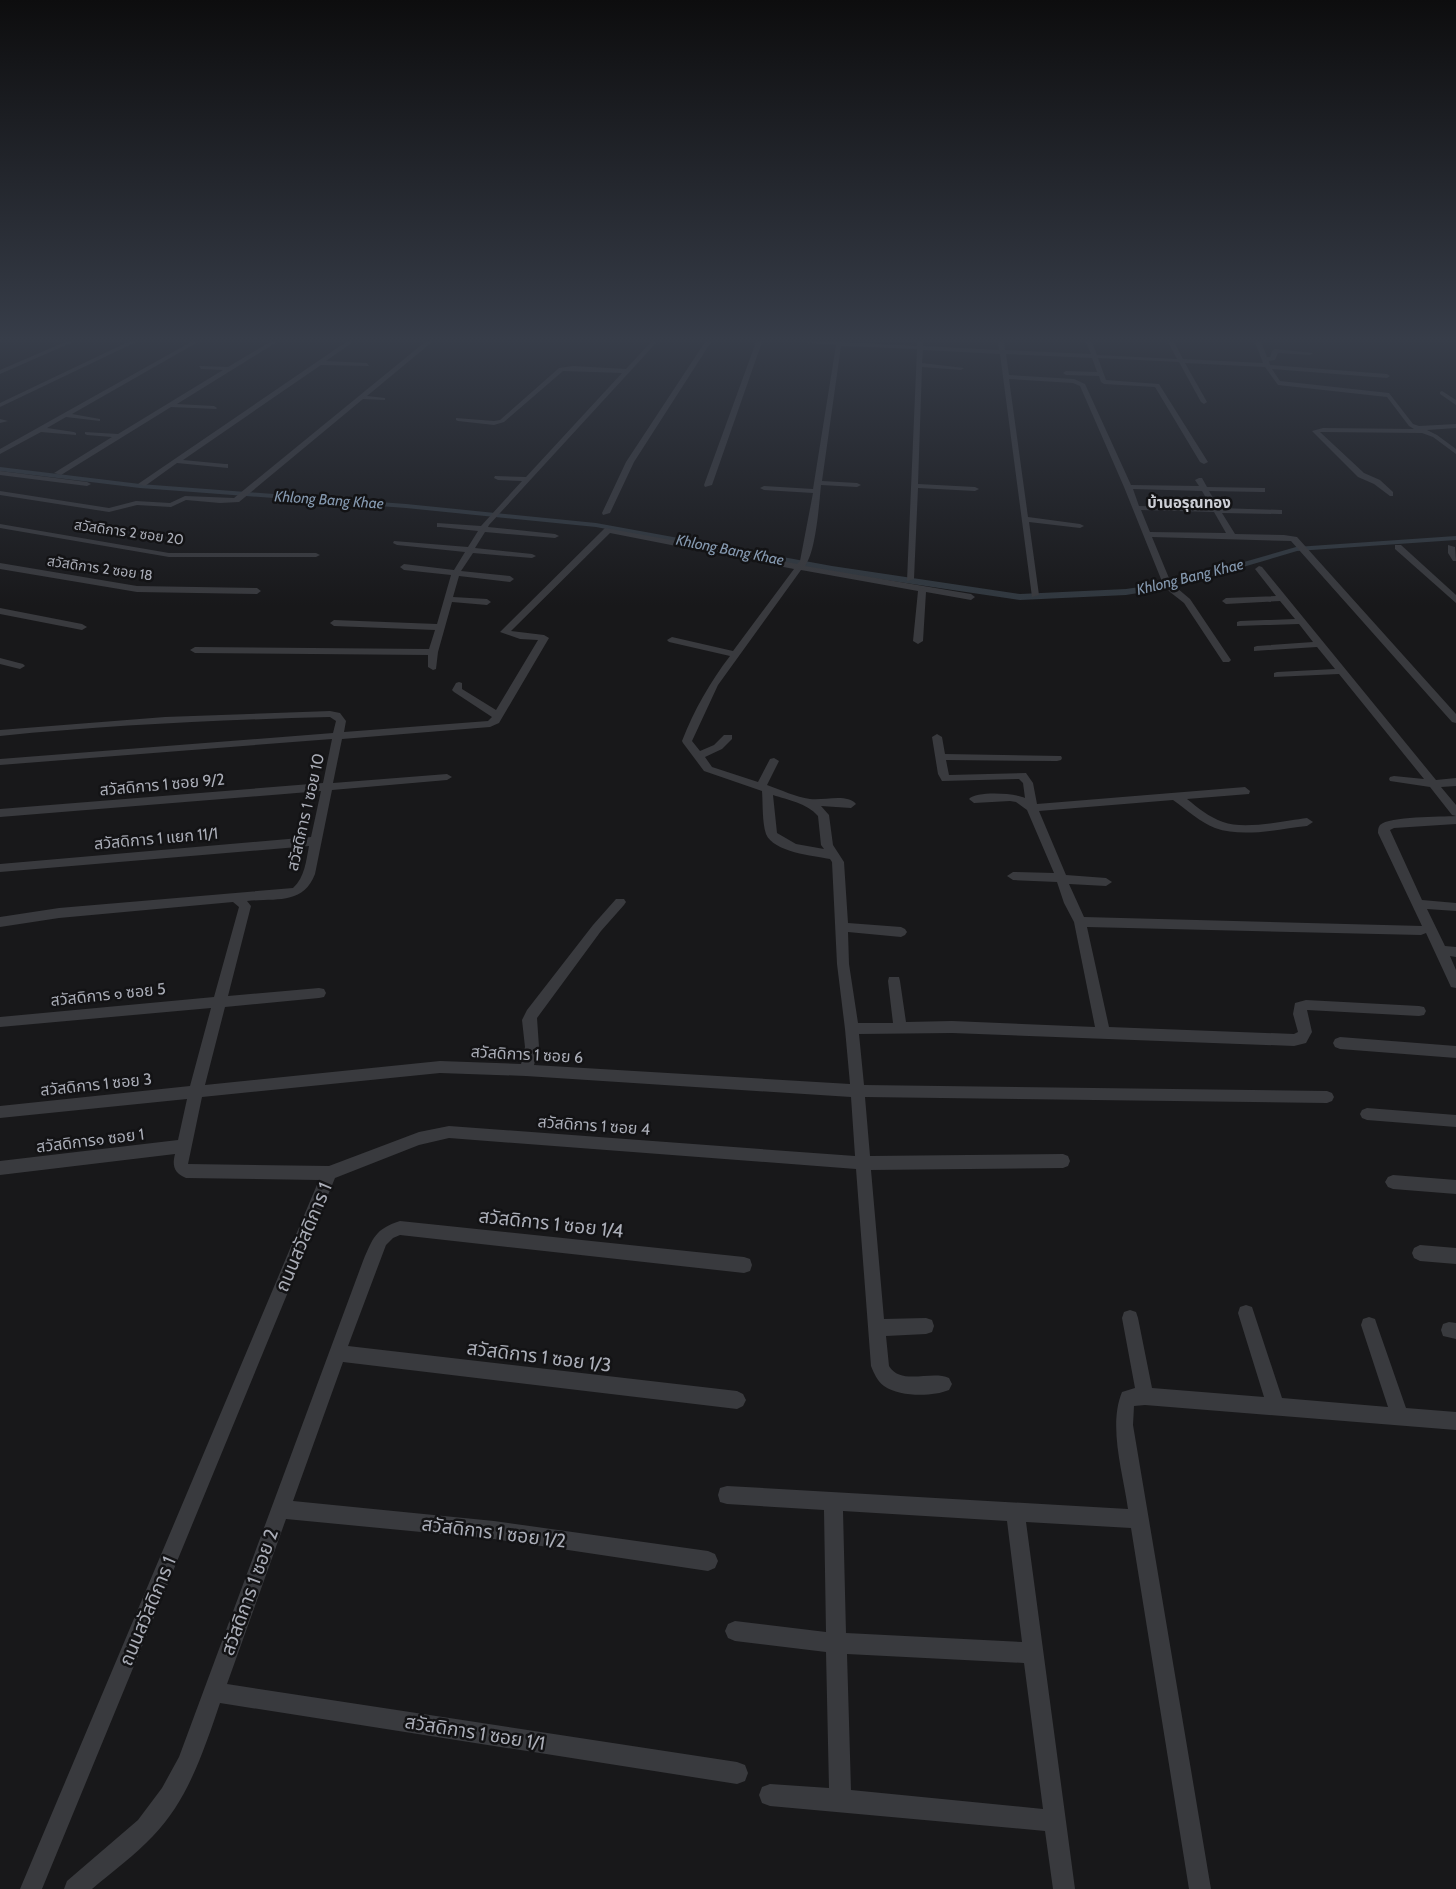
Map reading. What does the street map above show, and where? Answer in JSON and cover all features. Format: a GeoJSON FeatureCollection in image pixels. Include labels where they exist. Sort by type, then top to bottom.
{"type":"FeatureCollection","features":[{"type":"Feature","properties":{"kind":"street"},"geometry":{"type":"LineString","coordinates":[[0,452],[36,430]]}},
{"type":"Feature","properties":{"kind":"street"},"geometry":{"type":"LineString","coordinates":[[46,430],[74,434]]}},
{"type":"Feature","properties":{"kind":"street"},"geometry":{"type":"LineString","coordinates":[[58,473],[129,430]]}},
{"type":"Feature","properties":{"kind":"street"},"geometry":{"type":"LineString","coordinates":[[142,484],[220,430]]}},
{"type":"Feature","properties":{"kind":"street"},"geometry":{"type":"LineString","coordinates":[[0,493],[109,510],[119,509],[136,503],[171,505],[185,498],[226,501],[239,498],[321,430]]}},
{"type":"Feature","properties":{"kind":"street"},"geometry":{"type":"LineString","coordinates":[[433,667],[433,652],[447,598],[456,573],[469,550],[492,517],[572,430]]}},
{"type":"Feature","properties":{"kind":"street"},"geometry":{"type":"LineString","coordinates":[[606,513],[630,462],[651,430]]}},
{"type":"Feature","properties":{"kind":"street"},"geometry":{"type":"LineString","coordinates":[[708,485],[728,430]]}},
{"type":"Feature","properties":{"kind":"street"},"geometry":{"type":"LineString","coordinates":[[826,430],[809,542],[802,565],[713,685],[687,740],[708,769],[809,803],[823,815],[828,845],[838,862],[840,873],[843,964],[852,1029],[880,1366],[882,1374],[886,1379],[901,1384],[943,1384]]}},
{"type":"Feature","properties":{"kind":"street"},"geometry":{"type":"LineString","coordinates":[[910,579],[917,430]]}},
{"type":"Feature","properties":{"kind":"street"},"geometry":{"type":"LineString","coordinates":[[1013,430],[1035,595]]}},
{"type":"Feature","properties":{"kind":"street"},"geometry":{"type":"LineString","coordinates":[[1102,430],[1172,591],[1187,601],[1226,660]]}},
{"type":"Feature","properties":{"kind":"street"},"geometry":{"type":"LineString","coordinates":[[1185,430],[1204,462]]}},
{"type":"Feature","properties":{"kind":"street"},"geometry":{"type":"LineString","coordinates":[[1322,430],[1315,431],[1361,475],[1377,482],[1390,494]]}},
{"type":"Feature","properties":{"kind":"street"},"geometry":{"type":"LineString","coordinates":[[1421,430],[1434,436],[1456,452]]}},
{"type":"Feature","properties":{"kind":"street"},"geometry":{"type":"LineString","coordinates":[[88,433],[119,436]]}},
{"type":"Feature","properties":{"kind":"street"},"geometry":{"type":"LineString","coordinates":[[175,461],[225,466]]}},
{"type":"Feature","properties":{"kind":"street"},"geometry":{"type":"LineString","coordinates":[[0,473],[87,484]]}},
{"type":"Feature","properties":{"kind":"street"},"geometry":{"type":"LineString","coordinates":[[498,478],[527,479]]}},
{"type":"Feature","properties":{"kind":"street"},"geometry":{"type":"LineString","coordinates":[[21,496],[48,479]]}},
{"type":"Feature","properties":{"kind":"street"},"geometry":{"type":"LineString","coordinates":[[1199,480],[1232,536]]}},
{"type":"Feature","properties":{"kind":"street"},"geometry":{"type":"LineString","coordinates":[[764,488],[857,485]]}},
{"type":"Feature","properties":{"kind":"street"},"geometry":{"type":"LineString","coordinates":[[915,486],[975,489]]}},
{"type":"Feature","properties":{"kind":"street"},"geometry":{"type":"LineString","coordinates":[[1128,487],[1262,490]]}},
{"type":"Feature","properties":{"kind":"street"},"geometry":{"type":"LineString","coordinates":[[1137,508],[1279,512]]}},
{"type":"Feature","properties":{"kind":"street"},"geometry":{"type":"LineString","coordinates":[[1025,519],[1080,526]]}},
{"type":"Feature","properties":{"kind":"street"},"geometry":{"type":"LineString","coordinates":[[440,525],[555,536]]}},
{"type":"Feature","properties":{"kind":"street","name":"สวัสดิการ 2 ซอย 20"},"geometry":{"type":"LineString","coordinates":[[0,526],[169,555],[316,556]]}},
{"type":"Feature","properties":{"kind":"street"},"geometry":{"type":"LineString","coordinates":[[0,762],[484,725],[495,721],[544,638],[520,636],[505,632],[608,530],[971,597]]}},
{"type":"Feature","properties":{"kind":"street"},"geometry":{"type":"LineString","coordinates":[[1147,534],[1284,537],[1294,539],[1456,720]]}},
{"type":"Feature","properties":{"kind":"street"},"geometry":{"type":"LineString","coordinates":[[397,543],[532,556]]}},
{"type":"Feature","properties":{"kind":"street"},"geometry":{"type":"LineString","coordinates":[[1398,547],[1455,599]]}},
{"type":"Feature","properties":{"kind":"street"},"geometry":{"type":"LineString","coordinates":[[1451,547],[1456,559]]}},
{"type":"Feature","properties":{"kind":"street","name":"สวัสดิการ 2 ซอย 18"},"geometry":{"type":"LineString","coordinates":[[0,566],[137,589],[257,591]]}},
{"type":"Feature","properties":{"kind":"street"},"geometry":{"type":"LineString","coordinates":[[404,568],[510,578]]}},
{"type":"Feature","properties":{"kind":"street"},"geometry":{"type":"LineString","coordinates":[[1259,569],[1456,812]]}},
{"type":"Feature","properties":{"kind":"street"},"geometry":{"type":"LineString","coordinates":[[918,641],[922,589]]}},
{"type":"Feature","properties":{"kind":"street"},"geometry":{"type":"LineString","coordinates":[[447,598],[487,602]]}},
{"type":"Feature","properties":{"kind":"street"},"geometry":{"type":"LineString","coordinates":[[1226,601],[1282,598]]}},
{"type":"Feature","properties":{"kind":"street"},"geometry":{"type":"LineString","coordinates":[[0,611],[82,627]]}},
{"type":"Feature","properties":{"kind":"street"},"geometry":{"type":"LineString","coordinates":[[1240,624],[1301,621]]}},
{"type":"Feature","properties":{"kind":"street"},"geometry":{"type":"LineString","coordinates":[[334,623],[440,627]]}},
{"type":"Feature","properties":{"kind":"street"},"geometry":{"type":"LineString","coordinates":[[672,640],[735,654]]}},
{"type":"Feature","properties":{"kind":"street"},"geometry":{"type":"LineString","coordinates":[[1257,649],[1320,644]]}},
{"type":"Feature","properties":{"kind":"street"},"geometry":{"type":"LineString","coordinates":[[195,650],[433,652]]}},
{"type":"Feature","properties":{"kind":"street"},"geometry":{"type":"LineString","coordinates":[[0,662],[20,666]]}},
{"type":"Feature","properties":{"kind":"street"},"geometry":{"type":"LineString","coordinates":[[1277,675],[1341,671]]}},
{"type":"Feature","properties":{"kind":"street"},"geometry":{"type":"LineString","coordinates":[[459,685],[457,690],[498,716]]}},
{"type":"Feature","properties":{"kind":"street"},"geometry":{"type":"LineString","coordinates":[[0,733],[141,720],[330,714],[336,715],[341,721],[338,736]]}},
{"type":"Feature","properties":{"kind":"street","name":"สวัสดิการ 1 ซอย 10"},"geometry":{"type":"LineString","coordinates":[[236,898],[289,894],[301,888],[309,874],[338,736]]}},
{"type":"Feature","properties":{"kind":"street"},"geometry":{"type":"LineString","coordinates":[[699,756],[718,747],[728,737]]}},
{"type":"Feature","properties":{"kind":"street"},"geometry":{"type":"LineString","coordinates":[[937,737],[943,774],[949,780],[1022,775],[1028,783],[1032,808],[1054,856],[1070,903],[1080,922],[1103,1033]]}},
{"type":"Feature","properties":{"kind":"street"},"geometry":{"type":"LineString","coordinates":[[940,757],[1057,758]]}},
{"type":"Feature","properties":{"kind":"street"},"geometry":{"type":"LineString","coordinates":[[774,760],[768,770],[764,789],[772,834],[776,839],[795,848],[833,855]]}},
{"type":"Feature","properties":{"kind":"street","name":"สวัสดิการ 1 ซอย 9/2"},"geometry":{"type":"LineString","coordinates":[[0,813],[447,777]]}},
{"type":"Feature","properties":{"kind":"street"},"geometry":{"type":"LineString","coordinates":[[1394,779],[1433,784],[1456,782]]}},
{"type":"Feature","properties":{"kind":"street"},"geometry":{"type":"LineString","coordinates":[[974,799],[1010,796],[1019,799],[1032,808],[1245,791]]}},
{"type":"Feature","properties":{"kind":"street"},"geometry":{"type":"LineString","coordinates":[[1176,797],[1214,822],[1226,827],[1238,828],[1307,822]]}},
{"type":"Feature","properties":{"kind":"street"},"geometry":{"type":"LineString","coordinates":[[809,803],[834,802],[851,804]]}},
{"type":"Feature","properties":{"kind":"street"},"geometry":{"type":"LineString","coordinates":[[1456,820],[1392,824],[1384,828],[1384,833],[1417,904],[1456,982]]}},
{"type":"Feature","properties":{"kind":"street","name":"สวัสดิการ 1 แยก 11/1"},"geometry":{"type":"LineString","coordinates":[[0,868],[316,841]]}},
{"type":"Feature","properties":{"kind":"street"},"geometry":{"type":"LineString","coordinates":[[1013,876],[1106,882]]}},
{"type":"Feature","properties":{"kind":"street"},"geometry":{"type":"LineString","coordinates":[[0,922],[59,913],[236,898]]}},
{"type":"Feature","properties":{"kind":"street","name":"ถนนสวัสดิการ 1"},"geometry":{"type":"LineString","coordinates":[[31,1889],[329,1174],[186,1171],[181,1167],[196,1091],[245,906],[236,898]]}},
{"type":"Feature","properties":{"kind":"street"},"geometry":{"type":"LineString","coordinates":[[526,1070],[532,1047],[530,1020],[532,1014],[597,928],[620,902]]}},
{"type":"Feature","properties":{"kind":"street"},"geometry":{"type":"LineString","coordinates":[[1417,904],[1456,907]]}},
{"type":"Feature","properties":{"kind":"street"},"geometry":{"type":"LineString","coordinates":[[1080,922],[1421,930]]}},
{"type":"Feature","properties":{"kind":"street"},"geometry":{"type":"LineString","coordinates":[[842,927],[901,932]]}},
{"type":"Feature","properties":{"kind":"street"},"geometry":{"type":"LineString","coordinates":[[1440,951],[1456,952]]}},
{"type":"Feature","properties":{"kind":"street"},"geometry":{"type":"LineString","coordinates":[[894,981],[900,1028]]}},
{"type":"Feature","properties":{"kind":"street","name":"สวัสดิการ ๑ ซอย 5"},"geometry":{"type":"LineString","coordinates":[[0,1022],[319,992]]}},
{"type":"Feature","properties":{"kind":"street"},"geometry":{"type":"LineString","coordinates":[[852,1029],[952,1027],[1294,1040],[1301,1038],[1305,1032],[1300,1007],[1306,1005],[1419,1011]]}},
{"type":"Feature","properties":{"kind":"street"},"geometry":{"type":"LineString","coordinates":[[1340,1043],[1456,1052]]}},
{"type":"Feature","properties":{"kind":"street","name":"สวัสดิการ 1 ซอย 6"},"geometry":{"type":"LineString","coordinates":[[196,1091],[424,1068],[526,1070],[856,1092],[1327,1097]]}},
{"type":"Feature","properties":{"kind":"street","name":"สวัสดิการ 1 ซอย 3"},"geometry":{"type":"LineString","coordinates":[[0,1112],[196,1091]]}},
{"type":"Feature","properties":{"kind":"street"},"geometry":{"type":"LineString","coordinates":[[1367,1114],[1456,1121]]}},
{"type":"Feature","properties":{"kind":"street","name":"สวัสดิการ 1 ซอย 4"},"geometry":{"type":"LineString","coordinates":[[329,1174],[420,1139],[449,1132],[863,1163],[1063,1161]]}},
{"type":"Feature","properties":{"kind":"street","name":"สวัสดิการ๑ ซอย 1"},"geometry":{"type":"LineString","coordinates":[[0,1168],[184,1146]]}},
{"type":"Feature","properties":{"kind":"street"},"geometry":{"type":"LineString","coordinates":[[1393,1182],[1456,1187]]}},
{"type":"Feature","properties":{"kind":"street","name":"สวัสดิการ 1 ซอย 1/4"},"geometry":{"type":"LineString","coordinates":[[371,1261],[380,1240],[388,1232],[400,1228],[744,1265]]}},
{"type":"Feature","properties":{"kind":"street"},"geometry":{"type":"LineString","coordinates":[[1420,1253],[1456,1256]]}},
{"type":"Feature","properties":{"kind":"street","name":"สวัสดิการ 1 ซอย 2"},"geometry":{"type":"LineString","coordinates":[[75,1889],[146,1828],[170,1796],[188,1763],[371,1261]]}},
{"type":"Feature","properties":{"kind":"street"},"geometry":{"type":"LineString","coordinates":[[1246,1313],[1276,1406]]}},
{"type":"Feature","properties":{"kind":"street"},"geometry":{"type":"LineString","coordinates":[[1130,1318],[1145,1396]]}},
{"type":"Feature","properties":{"kind":"street"},"geometry":{"type":"LineString","coordinates":[[1369,1325],[1400,1416]]}},
{"type":"Feature","properties":{"kind":"street"},"geometry":{"type":"LineString","coordinates":[[877,1328],[926,1326]]}},
{"type":"Feature","properties":{"kind":"street","name":"สวัสดิการ 1 ซอย 1/3"},"geometry":{"type":"LineString","coordinates":[[336,1353],[737,1400]]}},
{"type":"Feature","properties":{"kind":"street"},"geometry":{"type":"LineString","coordinates":[[1200,1889],[1124,1425],[1125,1407],[1128,1398],[1145,1396],[1456,1421]]}},
{"type":"Feature","properties":{"kind":"street"},"geometry":{"type":"LineString","coordinates":[[727,1495],[1139,1519]]}},
{"type":"Feature","properties":{"kind":"street"},"geometry":{"type":"LineString","coordinates":[[833,1502],[838,1643],[840,1800]]}},
{"type":"Feature","properties":{"kind":"street","name":"สวัสดิการ 1 ซอย 1/2"},"geometry":{"type":"LineString","coordinates":[[280,1509],[494,1530],[708,1561]]}},
{"type":"Feature","properties":{"kind":"street"},"geometry":{"type":"LineString","coordinates":[[1015,1513],[1064,1889]]}},
{"type":"Feature","properties":{"kind":"street"},"geometry":{"type":"LineString","coordinates":[[736,1631],[838,1643],[1033,1653]]}},
{"type":"Feature","properties":{"kind":"street","name":"สวัสดิการ 1 ซอย 1/1"},"geometry":{"type":"LineString","coordinates":[[213,1692],[737,1774]]}},
{"type":"Feature","properties":{"kind":"street"},"geometry":{"type":"LineString","coordinates":[[770,1795],[1054,1821]]}},
{"type":"Feature","properties":{"kind":"waterway","name":"Khlong Bang Khae"},"geometry":{"type":"LineString","coordinates":[[0,469],[140,486],[406,506],[596,525],[832,569],[1020,597],[1126,592],[1175,584],[1296,549],[1456,538]]}},
{"type":"Feature","properties":{"kind":"district","name":"บ้านอรุณทอง"},"geometry":{"type":"Point","coordinates":[1189,503]}}]}
